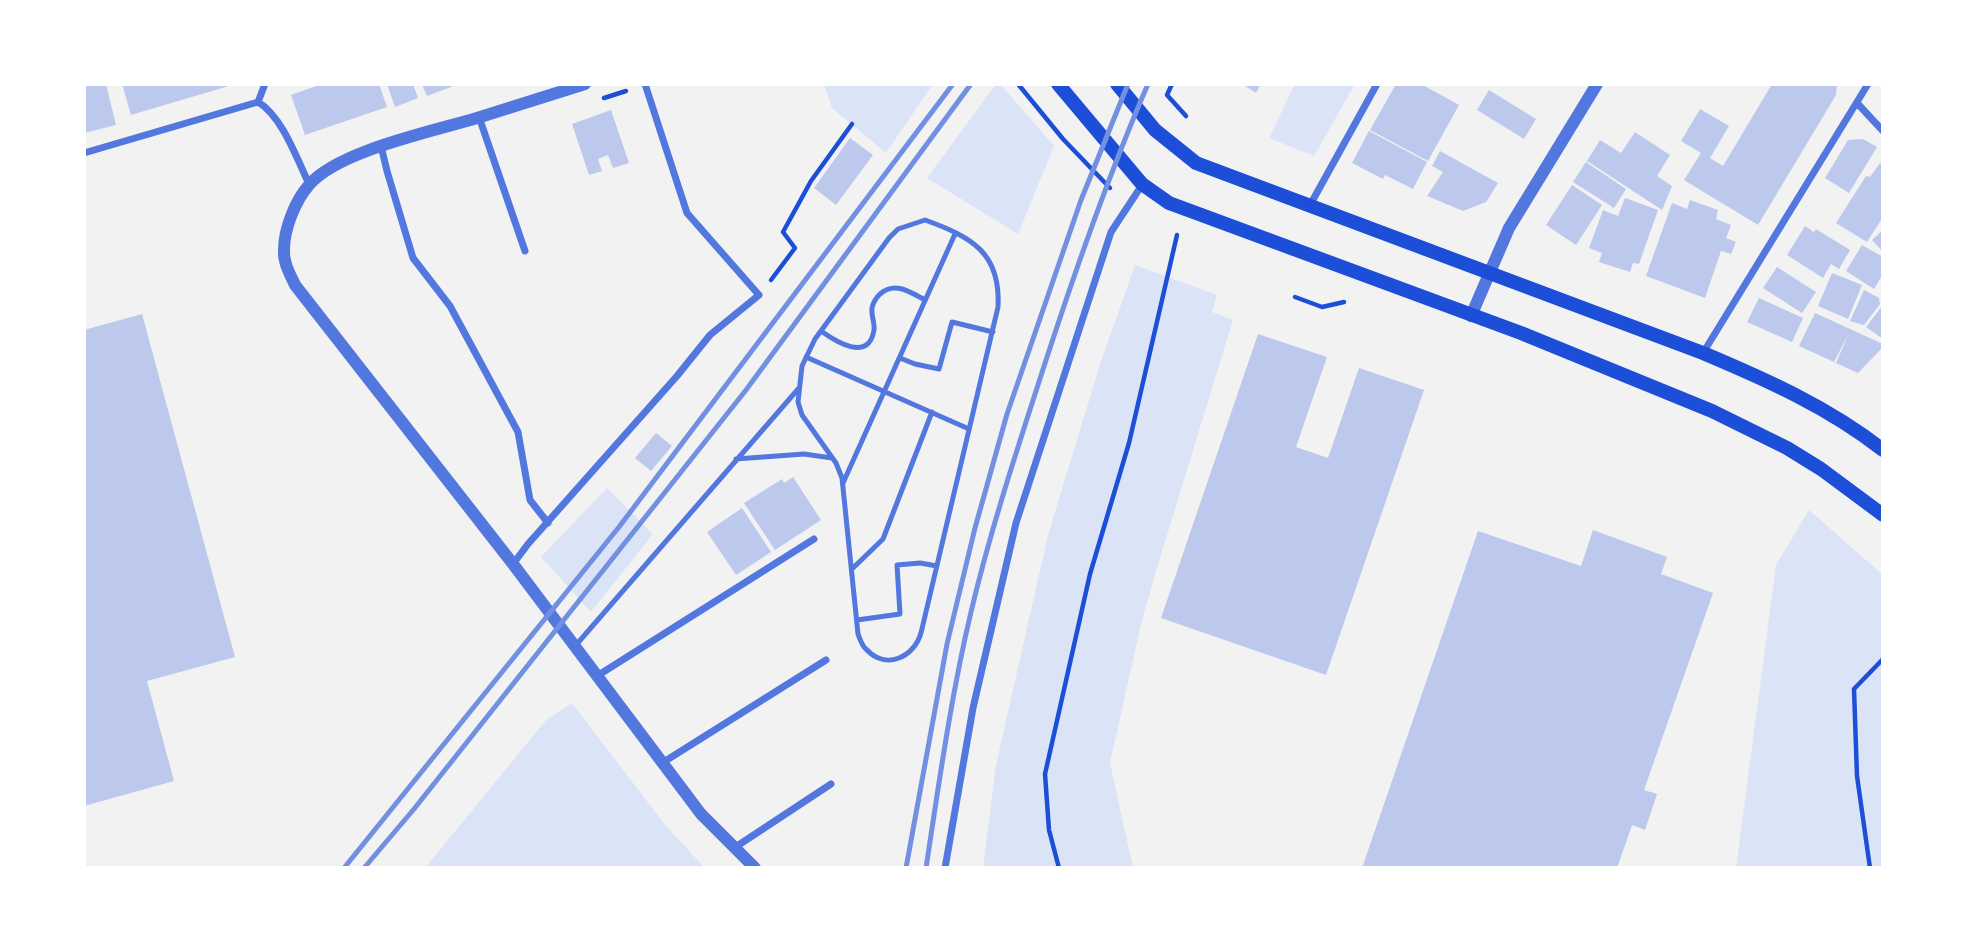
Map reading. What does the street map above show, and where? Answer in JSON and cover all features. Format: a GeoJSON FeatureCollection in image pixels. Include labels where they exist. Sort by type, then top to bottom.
{"type":"FeatureCollection","features":[{"type":"Feature","properties":{"kind":"main road"},"geometry":{"type":"LineString","coordinates":[[1058,84],[1142,184],[1169,203],[1669,393],[1758,433],[1821,469],[1883,514]]}},
{"type":"Feature","properties":{"kind":"main road"},"geometry":{"type":"LineString","coordinates":[[1117,84],[1155,130],[1196,163],[1703,353],[1780,385],[1829,412],[1883,450]]}},
{"type":"Feature","properties":{"kind":"street"},"geometry":{"type":"LineString","coordinates":[[258,102],[265,84]]}},
{"type":"Feature","properties":{"kind":"street"},"geometry":{"type":"LineString","coordinates":[[585,84],[381,146],[341,162],[310,184],[287,227],[284,250],[287,269],[295,285],[513,564],[701,814],[755,868]]}},
{"type":"Feature","properties":{"kind":"street"},"geometry":{"type":"LineString","coordinates":[[513,564],[710,335],[759,295],[687,213],[645,84]]}},
{"type":"Feature","properties":{"kind":"street"},"geometry":{"type":"LineString","coordinates":[[1308,207],[1377,84]]}},
{"type":"Feature","properties":{"kind":"street"},"geometry":{"type":"LineString","coordinates":[[1471,316],[1509,228],[1597,84]]}},
{"type":"Feature","properties":{"kind":"street"},"geometry":{"type":"LineString","coordinates":[[1703,353],[1868,84]]}},
{"type":"Feature","properties":{"kind":"street"},"geometry":{"type":"LineString","coordinates":[[84,153],[258,102],[267,107],[278,121],[310,184]]}},
{"type":"Feature","properties":{"kind":"street"},"geometry":{"type":"LineString","coordinates":[[1857,103],[1883,131]]}},
{"type":"Feature","properties":{"kind":"street"},"geometry":{"type":"LineString","coordinates":[[479,117],[525,251]]}},
{"type":"Feature","properties":{"kind":"street"},"geometry":{"type":"LineString","coordinates":[[381,146],[413,258],[450,306],[518,432],[530,500],[548,523]]}},
{"type":"Feature","properties":{"kind":"street"},"geometry":{"type":"LineString","coordinates":[[945,868],[973,708],[1016,523],[1111,232],[1142,184]]}},
{"type":"Feature","properties":{"kind":"street"},"geometry":{"type":"LineString","coordinates":[[597,676],[814,539]]}},
{"type":"Feature","properties":{"kind":"street"},"geometry":{"type":"LineString","coordinates":[[662,763],[826,660]]}},
{"type":"Feature","properties":{"kind":"street"},"geometry":{"type":"LineString","coordinates":[[734,848],[831,784]]}},
{"type":"Feature","properties":{"kind":"lane"},"geometry":{"type":"LineString","coordinates":[[925,220],[980,248],[997,273],[998,307],[993,332],[918,645],[902,658],[878,658],[865,649],[858,634],[842,478],[832,458],[802,415],[798,402],[802,366],[821,331],[898,229],[925,220]]}},
{"type":"Feature","properties":{"kind":"lane"},"geometry":{"type":"LineString","coordinates":[[842,484],[955,234]]}},
{"type":"Feature","properties":{"kind":"lane"},"geometry":{"type":"LineString","coordinates":[[821,331],[841,345],[855,348],[865,345],[872,337],[872,307],[877,297],[887,289],[896,287],[925,300]]}},
{"type":"Feature","properties":{"kind":"lane"},"geometry":{"type":"LineString","coordinates":[[900,358],[939,369],[952,323],[993,332]]}},
{"type":"Feature","properties":{"kind":"lane"},"geometry":{"type":"LineString","coordinates":[[806,357],[970,429]]}},
{"type":"Feature","properties":{"kind":"lane"},"geometry":{"type":"LineString","coordinates":[[575,647],[799,388]]}},
{"type":"Feature","properties":{"kind":"lane"},"geometry":{"type":"LineString","coordinates":[[852,569],[883,539],[932,412]]}},
{"type":"Feature","properties":{"kind":"lane"},"geometry":{"type":"LineString","coordinates":[[736,459],[804,454],[832,458]]}},
{"type":"Feature","properties":{"kind":"lane"},"geometry":{"type":"LineString","coordinates":[[857,620],[900,614],[897,565],[920,563],[937,566]]}},
{"type":"Feature","properties":{"kind":"path"},"geometry":{"type":"LineString","coordinates":[[1018,84],[1063,139],[1111,188]]}},
{"type":"Feature","properties":{"kind":"path"},"geometry":{"type":"LineString","coordinates":[[1172,84],[1167,95],[1186,116]]}},
{"type":"Feature","properties":{"kind":"path"},"geometry":{"type":"LineString","coordinates":[[759,295],[795,248],[783,232],[811,181],[852,124]]}},
{"type":"Feature","properties":{"kind":"path"},"geometry":{"type":"LineString","coordinates":[[1059,868],[1049,830],[1045,774],[1090,574],[1129,443],[1177,234]]}},
{"type":"Feature","properties":{"kind":"path"},"geometry":{"type":"LineString","coordinates":[[1295,298],[1322,307],[1344,302]]}},
{"type":"Feature","properties":{"kind":"path"},"geometry":{"type":"LineString","coordinates":[[1870,868],[1857,776],[1854,690],[1883,659]]}},
{"type":"Feature","properties":{"kind":"shaded area"},"geometry":{"type":"Polygon","coordinates":[[[824,84],[933,84],[886,153],[832,108],[824,84]]]}},
{"type":"Feature","properties":{"kind":"shaded area"},"geometry":{"type":"Polygon","coordinates":[[[996,84],[1000,84],[1054,146],[1018,234],[927,178],[996,84]]]}},
{"type":"Feature","properties":{"kind":"shaded area"},"geometry":{"type":"Polygon","coordinates":[[[1295,84],[1355,84],[1314,156],[1269,138],[1295,84]]]}},
{"type":"Feature","properties":{"kind":"shaded area"},"geometry":{"type":"Polygon","coordinates":[[[1135,265],[1217,295],[1212,312],[1233,320],[1141,624],[1110,763],[1133,868],[983,868],[996,765],[1048,535],[1101,361],[1135,265]]]}},
{"type":"Feature","properties":{"kind":"shaded area"},"geometry":{"type":"Polygon","coordinates":[[[607,488],[653,534],[591,612],[541,557],[607,488]]]}},
{"type":"Feature","properties":{"kind":"shaded area"},"geometry":{"type":"Polygon","coordinates":[[[1809,510],[1883,575],[1883,868],[1736,868],[1776,565],[1809,510]]]}},
{"type":"Feature","properties":{"kind":"shaded area"},"geometry":{"type":"Polygon","coordinates":[[[572,703],[666,826],[705,868],[425,868],[546,720],[572,703]]]}},
{"type":"Feature","properties":{"kind":"building"},"geometry":{"type":"Polygon","coordinates":[[[84,84],[106,84],[116,125],[84,133],[84,84]]]}},
{"type":"Feature","properties":{"kind":"building"},"geometry":{"type":"Polygon","coordinates":[[[122,84],[232,84],[232,85],[131,115],[122,84]]]}},
{"type":"Feature","properties":{"kind":"building"},"geometry":{"type":"Polygon","coordinates":[[[322,84],[379,84],[387,107],[305,135],[291,95],[322,84]]]}},
{"type":"Feature","properties":{"kind":"building"},"geometry":{"type":"Polygon","coordinates":[[[387,84],[413,84],[418,98],[395,107],[387,84]]]}},
{"type":"Feature","properties":{"kind":"building"},"geometry":{"type":"Polygon","coordinates":[[[422,84],[459,84],[427,96],[422,84]]]}},
{"type":"Feature","properties":{"kind":"building"},"geometry":{"type":"Polygon","coordinates":[[[1242,84],[1261,84],[1256,93],[1242,84]]]}},
{"type":"Feature","properties":{"kind":"building"},"geometry":{"type":"Polygon","coordinates":[[[1396,84],[1421,84],[1459,105],[1428,161],[1370,130],[1396,84]]]}},
{"type":"Feature","properties":{"kind":"building"},"geometry":{"type":"Polygon","coordinates":[[[1772,84],[1837,84],[1836,95],[1758,225],[1684,180],[1701,153],[1681,141],[1700,109],[1729,126],[1710,158],[1723,166],[1772,84]]]}},
{"type":"Feature","properties":{"kind":"building"},"geometry":{"type":"Polygon","coordinates":[[[1489,90],[1536,119],[1524,139],[1477,110],[1489,90]]]}},
{"type":"Feature","properties":{"kind":"building"},"geometry":{"type":"Polygon","coordinates":[[[611,110],[629,163],[613,168],[608,155],[598,159],[602,171],[589,175],[572,124],[611,110]]]}},
{"type":"Feature","properties":{"kind":"building"},"geometry":{"type":"Polygon","coordinates":[[[1369,131],[1427,162],[1413,189],[1385,175],[1383,179],[1352,163],[1369,131]]]}},
{"type":"Feature","properties":{"kind":"building"},"geometry":{"type":"Polygon","coordinates":[[[1635,132],[1670,155],[1657,176],[1672,186],[1662,210],[1587,161],[1600,140],[1621,153],[1635,132]]]}},
{"type":"Feature","properties":{"kind":"building"},"geometry":{"type":"Polygon","coordinates":[[[850,138],[873,155],[836,205],[814,188],[850,138]]]}},
{"type":"Feature","properties":{"kind":"building"},"geometry":{"type":"Polygon","coordinates":[[[1863,139],[1877,147],[1849,193],[1825,178],[1848,140],[1863,139]]]}},
{"type":"Feature","properties":{"kind":"building"},"geometry":{"type":"Polygon","coordinates":[[[1440,151],[1498,183],[1486,202],[1463,211],[1427,196],[1443,172],[1432,166],[1440,151]]]}},
{"type":"Feature","properties":{"kind":"building"},"geometry":{"type":"Polygon","coordinates":[[[1586,162],[1626,189],[1614,208],[1573,182],[1586,162]]]}},
{"type":"Feature","properties":{"kind":"building"},"geometry":{"type":"Polygon","coordinates":[[[1880,163],[1883,165],[1883,217],[1867,242],[1836,223],[1866,176],[1870,177],[1880,163]]]}},
{"type":"Feature","properties":{"kind":"building"},"geometry":{"type":"Polygon","coordinates":[[[1572,185],[1602,205],[1576,245],[1546,225],[1572,185]]]}},
{"type":"Feature","properties":{"kind":"building"},"geometry":{"type":"Polygon","coordinates":[[[1625,198],[1658,210],[1639,264],[1633,263],[1630,272],[1599,262],[1602,253],[1589,248],[1603,210],[1618,216],[1625,198]]]}},
{"type":"Feature","properties":{"kind":"building"},"geometry":{"type":"Polygon","coordinates":[[[1690,200],[1718,210],[1716,219],[1731,225],[1726,238],[1736,242],[1731,254],[1721,251],[1705,298],[1646,276],[1672,203],[1687,209],[1690,200]]]}},
{"type":"Feature","properties":{"kind":"building"},"geometry":{"type":"Polygon","coordinates":[[[1805,226],[1814,232],[1816,229],[1850,250],[1839,269],[1831,264],[1823,278],[1787,255],[1805,226]]]}},
{"type":"Feature","properties":{"kind":"building"},"geometry":{"type":"Polygon","coordinates":[[[1883,230],[1883,252],[1872,240],[1883,230]]]}},
{"type":"Feature","properties":{"kind":"building"},"geometry":{"type":"Polygon","coordinates":[[[1862,245],[1883,257],[1883,274],[1874,289],[1846,271],[1862,245]]]}},
{"type":"Feature","properties":{"kind":"building"},"geometry":{"type":"Polygon","coordinates":[[[1777,267],[1816,292],[1802,313],[1763,288],[1777,267]]]}},
{"type":"Feature","properties":{"kind":"building"},"geometry":{"type":"Polygon","coordinates":[[[1832,273],[1862,285],[1848,319],[1818,306],[1832,273]]]}},
{"type":"Feature","properties":{"kind":"building"},"geometry":{"type":"Polygon","coordinates":[[[1864,290],[1879,298],[1880,304],[1864,325],[1850,321],[1864,290]]]}},
{"type":"Feature","properties":{"kind":"building"},"geometry":{"type":"Polygon","coordinates":[[[1759,298],[1803,318],[1792,342],[1747,322],[1759,298]]]}},
{"type":"Feature","properties":{"kind":"building"},"geometry":{"type":"Polygon","coordinates":[[[1883,305],[1883,339],[1866,327],[1883,305]]]}},
{"type":"Feature","properties":{"kind":"building"},"geometry":{"type":"Polygon","coordinates":[[[1815,313],[1883,344],[1883,347],[1858,373],[1836,363],[1849,333],[1834,362],[1799,346],[1815,313]]]}},
{"type":"Feature","properties":{"kind":"building"},"geometry":{"type":"Polygon","coordinates":[[[142,314],[235,657],[147,681],[174,781],[84,806],[84,330],[142,314]]]}},
{"type":"Feature","properties":{"kind":"building"},"geometry":{"type":"Polygon","coordinates":[[[1258,334],[1327,357],[1296,447],[1328,458],[1359,368],[1424,390],[1326,675],[1161,618],[1258,334]]]}},
{"type":"Feature","properties":{"kind":"building"},"geometry":{"type":"Polygon","coordinates":[[[656,433],[672,446],[651,471],[635,458],[656,433]]]}},
{"type":"Feature","properties":{"kind":"building"},"geometry":{"type":"Polygon","coordinates":[[[793,477],[821,520],[775,550],[744,503],[782,479],[784,483],[793,477]]]}},
{"type":"Feature","properties":{"kind":"building"},"geometry":{"type":"Polygon","coordinates":[[[742,508],[771,552],[736,575],[707,532],[742,508]]]}},
{"type":"Feature","properties":{"kind":"building"},"geometry":{"type":"Polygon","coordinates":[[[1593,530],[1667,557],[1661,574],[1713,593],[1644,790],[1657,794],[1645,830],[1632,825],[1617,868],[1362,868],[1478,531],[1581,566],[1593,530]]]}},
{"type":"Feature","properties":{"kind":"railway"},"geometry":{"type":"LineString","coordinates":[[344,868],[619,527],[953,84]]}},
{"type":"Feature","properties":{"kind":"railway"},"geometry":{"type":"LineString","coordinates":[[364,868],[414,809],[746,390],[971,84]]}},
{"type":"Feature","properties":{"kind":"railway"},"geometry":{"type":"LineString","coordinates":[[906,868],[947,644],[975,528],[1007,414],[1081,200],[1128,84]]}},
{"type":"Feature","properties":{"kind":"railway"},"geometry":{"type":"LineString","coordinates":[[926,868],[957,675],[993,527],[1075,273],[1148,84]]}}]}
